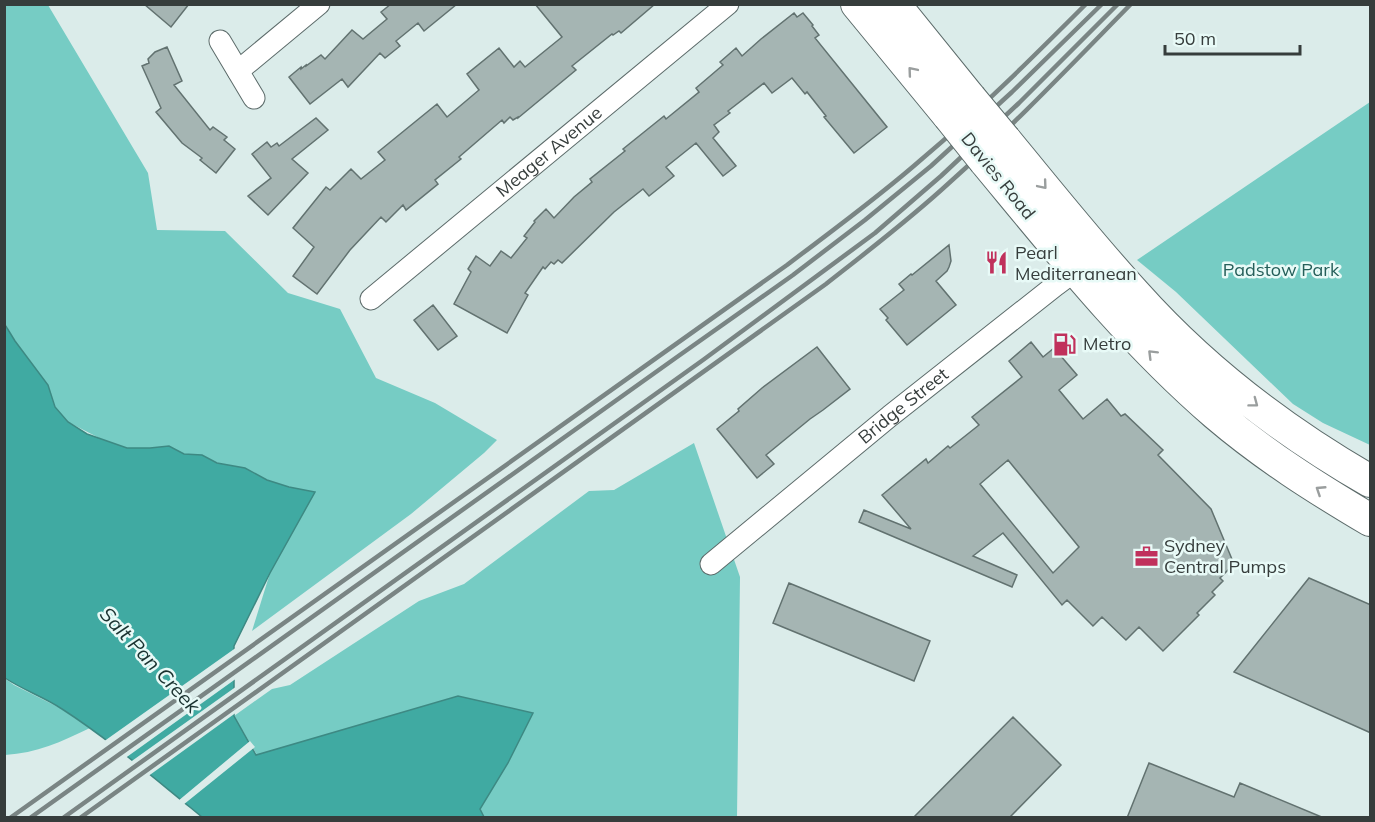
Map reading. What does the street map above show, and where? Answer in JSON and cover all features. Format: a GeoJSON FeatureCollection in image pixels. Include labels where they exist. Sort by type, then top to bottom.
{"type":"FeatureCollection","features":[{"type":"Feature","properties":{"kind":"highway","name":"Davies Road"},"geometry":{"type":"LineString","coordinates":[[857,4],[960,107]]}},
{"type":"Feature","properties":{"kind":"highway","name":"Davies Road"},"geometry":{"type":"LineString","coordinates":[[894,4],[960,107],[1089,264],[1117,318],[1169,371],[1217,414],[1286,468],[1371,519]]}},
{"type":"Feature","properties":{"kind":"highway","name":"Davies Road"},"geometry":{"type":"LineString","coordinates":[[1089,264],[1135,295],[1208,366],[1238,391],[1317,449],[1371,481]]}},
{"type":"Feature","properties":{"kind":"street"},"geometry":{"type":"LineString","coordinates":[[238,71],[319,4]]}},
{"type":"Feature","properties":{"kind":"street","name":"Meager Avenue"},"geometry":{"type":"LineString","coordinates":[[371,299],[728,4]]}},
{"type":"Feature","properties":{"kind":"street"},"geometry":{"type":"LineString","coordinates":[[220,41],[255,98]]}},
{"type":"Feature","properties":{"kind":"street","name":"Bridge Street"},"geometry":{"type":"LineString","coordinates":[[711,564],[900,409],[1089,264]]}},
{"type":"Feature","properties":{"kind":"green space"},"geometry":{"type":"Polygon","coordinates":[[[4,5],[48,5],[148,173],[157,230],[225,231],[288,293],[340,309],[376,378],[435,403],[497,440],[411,514],[252,631],[270,573],[314,492],[267,480],[245,468],[217,463],[202,455],[184,455],[169,446],[127,448],[107,442],[68,422],[55,407],[48,385],[15,341],[5,323],[4,5]]]}},
{"type":"Feature","properties":{"kind":"green space","name":"Padstow Park"},"geometry":{"type":"Polygon","coordinates":[[[1370,102],[1370,445],[1323,423],[1293,404],[1176,292],[1137,260],[1370,102]]]}},
{"type":"Feature","properties":{"kind":"green space"},"geometry":{"type":"Polygon","coordinates":[[[694,443],[740,577],[737,817],[484,817],[480,809],[508,763],[533,713],[458,696],[257,755],[234,716],[272,689],[290,685],[419,601],[464,584],[589,491],[614,490],[694,443]]]}},
{"type":"Feature","properties":{"kind":"green space"},"geometry":{"type":"Polygon","coordinates":[[[4,678],[60,708],[90,728],[49,746],[5,755],[4,678]]]}},
{"type":"Feature","properties":{"kind":"water","name":"Salt Pan Creek"},"geometry":{"type":"Polygon","coordinates":[[[4,323],[48,385],[55,407],[68,422],[87,434],[127,448],[169,446],[184,454],[202,455],[217,463],[245,468],[267,480],[315,492],[270,573],[234,646],[234,716],[256,755],[458,696],[533,713],[508,763],[480,809],[484,817],[202,817],[79,720],[5,678],[4,323]]]}},
{"type":"Feature","properties":{"kind":"pier"},"geometry":{"type":"Polygon","coordinates":[[[237,647],[237,678],[124,759],[103,742],[237,647]]]}},
{"type":"Feature","properties":{"kind":"pier"},"geometry":{"type":"Polygon","coordinates":[[[237,686],[237,712],[147,777],[129,763],[237,686]]]}},
{"type":"Feature","properties":{"kind":"pier"},"geometry":{"type":"Polygon","coordinates":[[[250,741],[255,747],[183,805],[178,801],[250,741]]]}},
{"type":"Feature","properties":{"kind":"building"},"geometry":{"type":"Polygon","coordinates":[[[144,4],[189,4],[171,27],[144,4]]]}},
{"type":"Feature","properties":{"kind":"building"},"geometry":{"type":"Polygon","coordinates":[[[391,4],[457,4],[424,31],[418,23],[396,41],[400,46],[385,58],[380,53],[348,87],[342,79],[310,104],[289,77],[321,55],[325,59],[352,30],[363,39],[387,19],[381,12],[391,4]]]}},
{"type":"Feature","properties":{"kind":"building"},"geometry":{"type":"Polygon","coordinates":[[[535,4],[655,4],[621,33],[619,31],[612,34],[572,66],[576,70],[518,118],[513,120],[510,117],[504,123],[502,120],[435,180],[438,184],[406,210],[403,205],[386,222],[381,217],[350,250],[317,294],[293,276],[314,247],[293,228],[326,187],[330,190],[351,169],[361,179],[385,160],[378,152],[437,104],[447,117],[479,90],[467,74],[499,48],[514,67],[520,61],[525,67],[562,37],[535,4]]]}},
{"type":"Feature","properties":{"kind":"building"},"geometry":{"type":"Polygon","coordinates":[[[794,13],[797,17],[803,13],[813,25],[819,35],[815,38],[887,127],[854,153],[807,92],[805,94],[792,78],[772,93],[764,83],[714,125],[719,132],[713,138],[736,166],[723,176],[696,143],[666,167],[674,176],[649,196],[643,189],[614,212],[562,263],[558,260],[554,264],[551,262],[545,269],[543,267],[525,293],[528,295],[507,333],[454,304],[471,272],[468,269],[476,256],[490,266],[501,251],[511,258],[527,238],[524,236],[534,221],[546,209],[554,218],[592,182],[590,179],[625,151],[623,149],[664,116],[666,119],[699,92],[696,88],[723,65],[720,62],[736,48],[742,56],[794,13]]]}},
{"type":"Feature","properties":{"kind":"building"},"geometry":{"type":"Polygon","coordinates":[[[167,47],[182,81],[174,85],[210,130],[213,127],[227,137],[224,140],[235,149],[216,173],[200,160],[202,158],[182,143],[156,112],[161,108],[142,66],[149,63],[148,59],[155,52],[167,47]]]}},
{"type":"Feature","properties":{"kind":"building"},"geometry":{"type":"Polygon","coordinates":[[[316,118],[328,130],[292,159],[308,173],[268,215],[248,196],[271,178],[252,154],[267,142],[271,147],[277,143],[279,146],[316,118]]]}},
{"type":"Feature","properties":{"kind":"building"},"geometry":{"type":"Polygon","coordinates":[[[949,245],[951,261],[949,267],[936,281],[956,305],[907,345],[886,320],[888,318],[880,309],[904,290],[899,284],[949,245]]]}},
{"type":"Feature","properties":{"kind":"building"},"geometry":{"type":"Polygon","coordinates":[[[433,305],[457,336],[438,350],[414,320],[433,305]]]}},
{"type":"Feature","properties":{"kind":"building"},"geometry":{"type":"Polygon","coordinates":[[[1031,342],[1043,357],[1054,348],[1077,375],[1059,390],[1083,419],[1107,399],[1121,416],[1125,414],[1163,450],[1158,455],[1211,509],[1234,564],[1220,578],[1223,581],[1212,592],[1215,595],[1197,613],[1199,615],[1163,651],[1139,627],[1126,640],[1102,617],[1093,626],[1067,600],[1062,605],[1003,533],[973,556],[1017,575],[1012,587],[859,522],[864,510],[911,529],[882,495],[926,459],[928,463],[979,425],[972,417],[1022,377],[1009,361],[1031,342]],[[1008,460],[980,484],[1053,573],[1079,547],[1008,460]]]}},
{"type":"Feature","properties":{"kind":"building"},"geometry":{"type":"Polygon","coordinates":[[[817,347],[850,389],[766,455],[774,464],[757,478],[717,429],[762,388],[817,347]]]}},
{"type":"Feature","properties":{"kind":"building"},"geometry":{"type":"Polygon","coordinates":[[[1309,578],[1371,605],[1371,733],[1234,672],[1309,578]]]}},
{"type":"Feature","properties":{"kind":"building"},"geometry":{"type":"Polygon","coordinates":[[[789,583],[930,641],[914,681],[773,623],[789,583]]]}},
{"type":"Feature","properties":{"kind":"building"},"geometry":{"type":"Polygon","coordinates":[[[1013,717],[1061,765],[1009,818],[913,818],[1013,717]]]}},
{"type":"Feature","properties":{"kind":"building"},"geometry":{"type":"Polygon","coordinates":[[[1149,763],[1234,797],[1240,783],[1324,818],[1127,818],[1149,763]]]}},
{"type":"Feature","properties":{"kind":"railway"},"geometry":{"type":"LineString","coordinates":[[10,818],[839,226],[907,172],[965,121],[1086,4]]}},
{"type":"Feature","properties":{"kind":"railway"},"geometry":{"type":"LineString","coordinates":[[30,818],[793,275],[931,166],[1012,92],[1102,4]]}},
{"type":"Feature","properties":{"kind":"railway"},"geometry":{"type":"LineString","coordinates":[[63,818],[703,360],[875,233],[941,176],[1019,103],[1118,4]]}},
{"type":"Feature","properties":{"kind":"railway"},"geometry":{"type":"LineString","coordinates":[[80,818],[826,284],[904,222],[973,161],[1042,95],[1131,4]]}},
{"type":"Feature","properties":{"kind":"place","name":"Pearl Mediterranean"},"geometry":{"type":"Point","coordinates":[997,263]}},
{"type":"Feature","properties":{"kind":"place","name":"Metro"},"geometry":{"type":"Point","coordinates":[1065,344]}},
{"type":"Feature","properties":{"kind":"place","name":"Sydney Central Pumps"},"geometry":{"type":"Point","coordinates":[1146,556]}}]}
